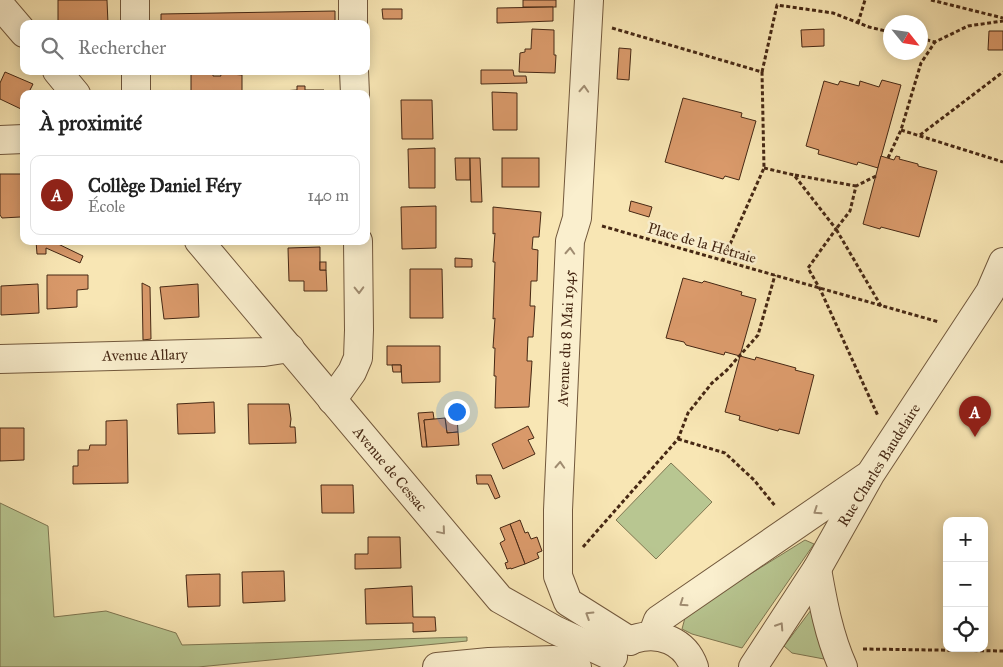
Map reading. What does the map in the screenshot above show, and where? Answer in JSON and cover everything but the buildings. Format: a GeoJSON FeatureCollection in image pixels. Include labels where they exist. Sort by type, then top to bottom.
{"type":"FeatureCollection","features":[{"type":"Feature","properties":{"kind":"street"},"geometry":{"type":"LineString","coordinates":[[135,0],[135,20]]}},
{"type":"Feature","properties":{"kind":"street"},"geometry":{"type":"LineString","coordinates":[[353,0],[353,20]]}},
{"type":"Feature","properties":{"kind":"street"},"geometry":{"type":"LineString","coordinates":[[0,5],[20,28]]}},
{"type":"Feature","properties":{"kind":"street","name":"Avenue du 8 Mai 1945"},"geometry":{"type":"LineString","coordinates":[[588,10],[577,218],[570,241],[558,510],[558,576],[568,602],[626,650]]}},
{"type":"Feature","properties":{"kind":"street"},"geometry":{"type":"LineString","coordinates":[[60,75],[73,90]]}},
{"type":"Feature","properties":{"kind":"street"},"geometry":{"type":"LineString","coordinates":[[136,75],[136,90]]}},
{"type":"Feature","properties":{"kind":"street"},"geometry":{"type":"LineString","coordinates":[[354,75],[355,90]]}},
{"type":"Feature","properties":{"kind":"street"},"geometry":{"type":"LineString","coordinates":[[0,140],[20,139]]}},
{"type":"Feature","properties":{"kind":"street","name":"Avenue de Cessac"},"geometry":{"type":"LineString","coordinates":[[202,245],[500,599],[555,630],[626,650]]}},
{"type":"Feature","properties":{"kind":"street"},"geometry":{"type":"LineString","coordinates":[[332,400],[352,372],[358,358],[358,245]]}},
{"type":"Feature","properties":{"kind":"street","name":"Rue Charles Baudelaire"},"geometry":{"type":"LineString","coordinates":[[753,667],[817,569],[871,473],[990,292],[1003,262]]}},
{"type":"Feature","properties":{"kind":"street","name":"Avenue Allary"},"geometry":{"type":"LineString","coordinates":[[0,358],[264,352],[290,348]]}},
{"type":"Feature","properties":{"kind":"street"},"geometry":{"type":"LineString","coordinates":[[626,650],[658,620],[871,473]]}},
{"type":"Feature","properties":{"kind":"street"},"geometry":{"type":"LineString","coordinates":[[817,569],[825,612],[839,658]]}},
{"type":"Feature","properties":{"kind":"street"},"geometry":{"type":"LineString","coordinates":[[626,650],[660,636],[674,641],[700,666]]}},
{"type":"Feature","properties":{"kind":"street"},"geometry":{"type":"LineString","coordinates":[[437,667],[489,662],[554,660],[577,667]]}},
{"type":"Feature","properties":{"kind":"path"},"geometry":{"type":"LineString","coordinates":[[858,23],[865,0]]}},
{"type":"Feature","properties":{"kind":"path"},"geometry":{"type":"LineString","coordinates":[[931,0],[1003,19]]}},
{"type":"Feature","properties":{"kind":"path"},"geometry":{"type":"LineString","coordinates":[[723,260],[764,168],[762,72],[777,5],[834,14],[883,30]]}},
{"type":"Feature","properties":{"kind":"path"},"geometry":{"type":"LineString","coordinates":[[588,10],[762,72]]}},
{"type":"Feature","properties":{"kind":"path"},"geometry":{"type":"LineString","coordinates":[[888,158],[901,130],[921,63],[935,42],[968,26],[1003,19]]}},
{"type":"Feature","properties":{"kind":"path"},"geometry":{"type":"LineString","coordinates":[[928,40],[935,42]]}},
{"type":"Feature","properties":{"kind":"path"},"geometry":{"type":"LineString","coordinates":[[919,136],[1003,72]]}},
{"type":"Feature","properties":{"kind":"path"},"geometry":{"type":"LineString","coordinates":[[901,130],[1003,162]]}},
{"type":"Feature","properties":{"kind":"path"},"geometry":{"type":"LineString","coordinates":[[764,168],[856,186],[876,176]]}},
{"type":"Feature","properties":{"kind":"path"},"geometry":{"type":"LineString","coordinates":[[794,175],[836,229],[882,306]]}},
{"type":"Feature","properties":{"kind":"path"},"geometry":{"type":"LineString","coordinates":[[856,186],[850,211],[808,268],[820,289],[891,443]]}},
{"type":"Feature","properties":{"kind":"path","name":"Place de la Hêtraie"},"geometry":{"type":"LineString","coordinates":[[577,218],[965,330]]}},
{"type":"Feature","properties":{"kind":"path"},"geometry":{"type":"LineString","coordinates":[[558,576],[678,439],[688,413],[712,383],[727,370],[758,335],[775,275]]}},
{"type":"Feature","properties":{"kind":"path"},"geometry":{"type":"LineString","coordinates":[[678,439],[725,453],[754,480],[793,527]]}},
{"type":"Feature","properties":{"kind":"path"},"geometry":{"type":"LineString","coordinates":[[839,658],[1003,651]]}},
{"type":"Feature","properties":{"kind":"green space"},"geometry":{"type":"Polygon","coordinates":[[[671,463],[712,502],[656,559],[616,520],[671,463]]]}},
{"type":"Feature","properties":{"kind":"green space"},"geometry":{"type":"Polygon","coordinates":[[[0,503],[48,526],[54,617],[106,611],[176,633],[182,645],[467,637],[467,641],[198,667],[0,667],[0,503]]]}},
{"type":"Feature","properties":{"kind":"green space"},"geometry":{"type":"Polygon","coordinates":[[[805,540],[814,544],[742,648],[692,634],[682,629],[686,614],[805,540]]]}},
{"type":"Feature","properties":{"kind":"green space"},"geometry":{"type":"Polygon","coordinates":[[[814,606],[828,654],[824,659],[792,653],[784,646],[814,606]]]}},
{"type":"Feature","properties":{"kind":"place","name":"Collège Daniel Féry"},"geometry":{"type":"Point","coordinates":[975,437]}}]}
